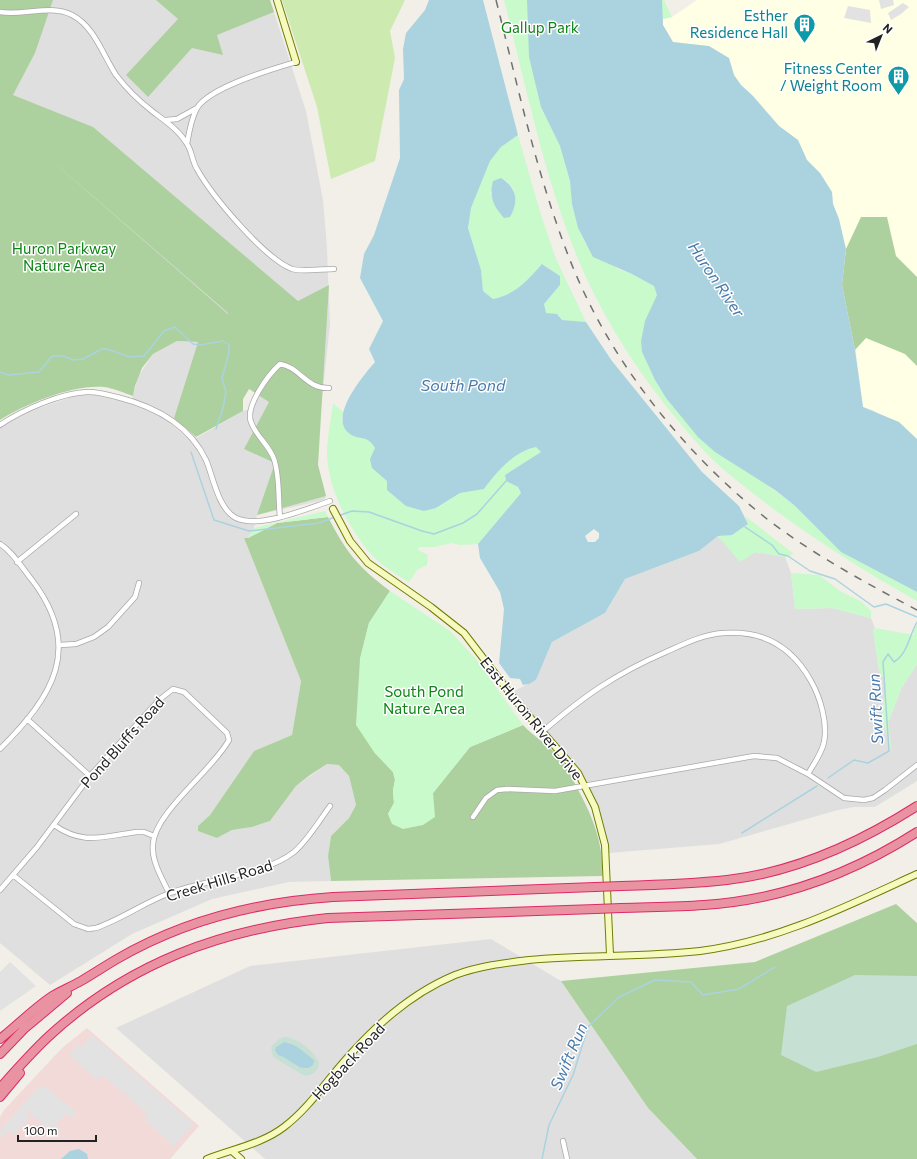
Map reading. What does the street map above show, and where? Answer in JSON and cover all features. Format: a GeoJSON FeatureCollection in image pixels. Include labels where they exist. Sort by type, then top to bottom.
{"type":"FeatureCollection","features":[{"type":"Feature","properties":{"kind":"highway"},"geometry":{"type":"LineString","coordinates":[[0,1039],[54,995],[81,981],[118,958],[159,937],[202,921],[254,906],[298,899],[333,896],[621,886],[728,880],[789,867],[835,851],[866,837],[917,806]]}},
{"type":"Feature","properties":{"kind":"highway"},"geometry":{"type":"LineString","coordinates":[[0,1088],[49,1036],[95,999],[166,959],[202,944],[244,931],[291,922],[328,918],[703,905],[764,897],[800,887],[842,872],[884,853],[917,832]]}},
{"type":"Feature","properties":{"kind":"highway"},"geometry":{"type":"LineString","coordinates":[[0,1054],[24,1029],[81,981]]}},
{"type":"Feature","properties":{"kind":"highway"},"geometry":{"type":"LineString","coordinates":[[0,1097],[43,1048],[95,999]]}},
{"type":"Feature","properties":{"kind":"main road"},"geometry":{"type":"LineString","coordinates":[[276,0],[296,62]]}},
{"type":"Feature","properties":{"kind":"main road","name":"East Huron River Drive"},"geometry":{"type":"LineString","coordinates":[[333,509],[338,521],[358,554],[368,563],[431,607],[464,633],[542,732],[567,759],[584,785],[595,808],[605,844],[610,955]]}},
{"type":"Feature","properties":{"kind":"main road"},"geometry":{"type":"LineString","coordinates":[[610,955],[698,951],[754,941],[816,920],[917,874]]}},
{"type":"Feature","properties":{"kind":"main road","name":"Hogback Road"},"geometry":{"type":"LineString","coordinates":[[206,1159],[261,1140],[283,1128],[313,1099],[371,1032],[410,1000],[453,976],[475,968],[509,962],[610,955]]}},
{"type":"Feature","properties":{"kind":"main road"},"geometry":{"type":"LineString","coordinates":[[232,1151],[241,1159]]}},
{"type":"Feature","properties":{"kind":"street"},"geometry":{"type":"LineString","coordinates":[[0,12],[58,10],[71,14],[88,28],[116,75],[128,90],[152,112],[166,120],[187,144],[196,169],[219,200],[259,244],[279,262],[294,269],[334,269]]}},
{"type":"Feature","properties":{"kind":"street"},"geometry":{"type":"LineString","coordinates":[[166,120],[177,119],[198,107],[220,90],[265,72],[296,62]]}},
{"type":"Feature","properties":{"kind":"street"},"geometry":{"type":"LineString","coordinates":[[187,144],[189,132],[198,107]]}},
{"type":"Feature","properties":{"kind":"street"},"geometry":{"type":"LineString","coordinates":[[280,517],[274,460],[269,449],[251,423],[250,412],[268,375],[280,364],[290,367],[311,384],[321,389],[329,388]]}},
{"type":"Feature","properties":{"kind":"street"},"geometry":{"type":"LineString","coordinates":[[0,425],[9,419],[69,394],[88,392],[137,402],[163,414],[182,428],[193,440],[206,459],[217,491],[226,509],[235,518],[247,521],[280,517],[330,501]]}},
{"type":"Feature","properties":{"kind":"street"},"geometry":{"type":"LineString","coordinates":[[17,562],[76,514]]}},
{"type":"Feature","properties":{"kind":"street"},"geometry":{"type":"LineString","coordinates":[[0,544],[17,562],[48,605],[56,623],[60,645],[52,680],[44,698],[0,749]]}},
{"type":"Feature","properties":{"kind":"street"},"geometry":{"type":"LineString","coordinates":[[60,645],[76,644],[94,637],[108,627],[135,597],[138,583]]}},
{"type":"Feature","properties":{"kind":"street"},"geometry":{"type":"LineString","coordinates":[[542,732],[580,700],[630,668],[686,643],[710,635],[723,632],[742,633],[768,639],[783,648],[800,664],[818,695],[823,718],[824,743],[808,774]]}},
{"type":"Feature","properties":{"kind":"street","name":"Pond Bluffs Road"},"geometry":{"type":"LineString","coordinates":[[0,890],[54,825],[90,776],[159,700],[169,690],[173,689],[184,692],[227,733],[230,740],[168,813],[154,836]]}},
{"type":"Feature","properties":{"kind":"street"},"geometry":{"type":"LineString","coordinates":[[27,719],[90,776]]}},
{"type":"Feature","properties":{"kind":"street"},"geometry":{"type":"LineString","coordinates":[[473,817],[486,798],[497,790],[555,791],[754,756],[776,758],[808,774],[844,798],[864,800],[873,798],[917,765]]}},
{"type":"Feature","properties":{"kind":"street","name":"Creek Hills Road"},"geometry":{"type":"LineString","coordinates":[[13,875],[74,924],[88,929],[105,926],[169,893],[199,883],[266,867],[282,860],[295,850],[330,806]]}},
{"type":"Feature","properties":{"kind":"street"},"geometry":{"type":"LineString","coordinates":[[54,825],[68,834],[86,839],[144,832],[154,836],[154,856],[169,893]]}},
{"type":"Feature","properties":{"kind":"street"},"geometry":{"type":"LineString","coordinates":[[563,1141],[567,1159]]}},
{"type":"Feature","properties":{"kind":"shaded area"},"geometry":{"type":"Polygon","coordinates":[[[0,0],[270,0],[306,111],[323,200],[327,248],[330,325],[318,434],[318,465],[326,496],[324,500],[257,515],[254,528],[248,538],[244,538],[301,681],[292,735],[254,751],[210,815],[198,826],[217,838],[232,830],[252,827],[270,821],[296,786],[327,764],[340,765],[349,776],[356,805],[349,818],[331,836],[328,856],[331,881],[289,882],[212,899],[132,934],[50,985],[0,943],[0,427],[30,411],[81,394],[90,394],[131,403],[138,377],[153,354],[177,341],[198,342],[174,418],[170,423],[191,441],[243,411],[253,408],[270,375],[275,354],[0,116],[0,0]]]}},
{"type":"Feature","properties":{"kind":"shaded area"},"geometry":{"type":"Polygon","coordinates":[[[697,0],[917,0],[917,439],[873,410],[863,407],[839,219],[833,204],[832,192],[820,173],[807,160],[798,140],[779,126],[753,96],[741,85],[734,75],[729,58],[689,45],[673,42],[663,25],[663,19],[672,17],[697,0]]]}},
{"type":"Feature","properties":{"kind":"shaded area"},"geometry":{"type":"Polygon","coordinates":[[[879,0],[893,0],[894,5],[881,9],[879,0]]]}},
{"type":"Feature","properties":{"kind":"shaded area"},"geometry":{"type":"Polygon","coordinates":[[[903,3],[909,7],[891,20],[888,13],[903,3]]]}},
{"type":"Feature","properties":{"kind":"shaded area"},"geometry":{"type":"Polygon","coordinates":[[[848,6],[870,10],[871,23],[844,18],[848,6]]]}},
{"type":"Feature","properties":{"kind":"shaded area"},"geometry":{"type":"Polygon","coordinates":[[[718,536],[721,540],[756,552],[785,557],[791,573],[795,609],[832,608],[871,618],[875,628],[873,630],[879,670],[886,683],[881,723],[885,727],[891,750],[888,723],[901,689],[917,664],[917,781],[875,807],[854,807],[838,810],[719,844],[609,853],[600,812],[584,776],[530,713],[514,691],[536,680],[552,642],[605,613],[625,579],[699,551],[718,536]]]}},
{"type":"Feature","properties":{"kind":"shaded area"},"geometry":{"type":"Polygon","coordinates":[[[491,939],[561,981],[648,1108],[697,1159],[265,1159],[116,1028],[250,966],[491,939]]]}},
{"type":"Feature","properties":{"kind":"shaded area"},"geometry":{"type":"Polygon","coordinates":[[[10,962],[36,986],[0,1011],[0,972],[10,962]]]}},
{"type":"Feature","properties":{"kind":"shaded area"},"geometry":{"type":"Polygon","coordinates":[[[855,975],[917,976],[917,1044],[878,1057],[816,1072],[781,1055],[787,1006],[855,975]]]}},
{"type":"Feature","properties":{"kind":"shaded area"},"geometry":{"type":"Polygon","coordinates":[[[87,1028],[199,1126],[170,1159],[0,1159],[0,1117],[4,1110],[62,1048],[87,1028]]]}},
{"type":"Feature","properties":{"kind":"shaded area"},"geometry":{"type":"Polygon","coordinates":[[[92,1035],[193,1124],[174,1146],[144,1119],[148,1114],[102,1075],[97,1080],[69,1055],[78,1044],[81,1047],[92,1035]]]}},
{"type":"Feature","properties":{"kind":"shaded area"},"geometry":{"type":"Polygon","coordinates":[[[284,1037],[294,1039],[314,1054],[319,1063],[316,1071],[309,1075],[303,1075],[273,1057],[271,1047],[279,1039],[284,1037]],[[284,1042],[276,1047],[297,1067],[314,1060],[289,1042],[284,1042]]]}},
{"type":"Feature","properties":{"kind":"shaded area"},"geometry":{"type":"Polygon","coordinates":[[[39,1086],[42,1089],[45,1086],[77,1113],[72,1118],[66,1113],[55,1125],[61,1131],[57,1136],[26,1110],[24,1112],[30,1117],[14,1135],[9,1130],[1,1139],[0,1131],[39,1086]]]}},
{"type":"Feature","properties":{"kind":"green space","name":"Huron Parkway Nature Area"},"geometry":{"type":"Polygon","coordinates":[[[0,0],[53,0],[35,53],[13,95],[93,127],[298,301],[329,285],[318,465],[326,496],[257,515],[275,463],[244,449],[269,402],[249,389],[243,399],[243,411],[196,437],[174,418],[198,342],[177,341],[153,354],[142,368],[133,396],[115,389],[104,387],[79,389],[50,396],[0,420],[0,0]],[[35,146],[228,314],[228,313],[35,146]]]}},
{"type":"Feature","properties":{"kind":"green space"},"geometry":{"type":"Polygon","coordinates":[[[156,0],[270,0],[274,12],[217,35],[223,55],[192,48],[148,97],[126,75],[178,19],[156,0]]]}},
{"type":"Feature","properties":{"kind":"green space"},"geometry":{"type":"Polygon","coordinates":[[[282,0],[405,0],[390,31],[395,58],[375,161],[331,179],[317,107],[282,0]]]}},
{"type":"Feature","properties":{"kind":"green space","name":"Gallup Park"},"geometry":{"type":"Polygon","coordinates":[[[504,0],[664,0],[672,17],[663,19],[541,107],[560,146],[570,181],[572,204],[578,228],[585,243],[618,269],[632,274],[654,286],[657,295],[652,307],[642,352],[655,380],[666,398],[755,476],[794,505],[841,552],[917,592],[917,601],[867,572],[818,540],[770,506],[724,470],[686,431],[641,373],[611,326],[598,301],[586,277],[565,225],[539,142],[504,0]]]}},
{"type":"Feature","properties":{"kind":"green space"},"geometry":{"type":"Polygon","coordinates":[[[518,135],[541,215],[556,259],[586,322],[562,320],[557,314],[546,314],[544,304],[560,285],[560,276],[543,264],[521,286],[508,294],[493,299],[483,291],[481,270],[468,228],[471,208],[490,161],[501,147],[518,135]],[[501,178],[490,193],[499,212],[514,190],[508,182],[501,178]]]}},
{"type":"Feature","properties":{"kind":"green space"},"geometry":{"type":"Polygon","coordinates":[[[861,217],[887,217],[896,256],[917,277],[917,366],[905,354],[866,338],[855,350],[842,285],[846,249],[861,217]]]}},
{"type":"Feature","properties":{"kind":"green space"},"geometry":{"type":"Polygon","coordinates":[[[333,403],[343,412],[341,420],[354,437],[361,437],[371,442],[375,448],[375,453],[437,508],[460,493],[484,489],[500,469],[521,453],[536,447],[541,452],[505,475],[506,481],[518,487],[521,493],[478,544],[460,545],[451,543],[434,547],[419,547],[418,550],[428,555],[427,565],[417,570],[409,582],[394,573],[372,555],[347,519],[334,491],[330,477],[327,449],[333,403]]]}},
{"type":"Feature","properties":{"kind":"green space"},"geometry":{"type":"Polygon","coordinates":[[[325,511],[328,517],[277,523],[248,538],[254,528],[325,511]]]}},
{"type":"Feature","properties":{"kind":"green space"},"geometry":{"type":"Polygon","coordinates":[[[745,516],[794,554],[785,557],[756,552],[740,562],[718,536],[734,533],[745,527],[748,524],[745,516]]]}},
{"type":"Feature","properties":{"kind":"green space"},"geometry":{"type":"Polygon","coordinates":[[[328,517],[341,540],[354,558],[369,574],[390,591],[369,623],[360,659],[374,752],[393,772],[395,780],[393,790],[394,803],[388,814],[433,793],[470,747],[523,725],[557,755],[572,778],[596,830],[601,852],[602,876],[331,881],[328,856],[331,836],[349,818],[356,805],[349,776],[339,765],[327,764],[296,786],[270,821],[252,827],[232,830],[217,838],[198,831],[198,826],[210,815],[254,751],[292,735],[301,681],[244,538],[248,538],[277,523],[328,517]]]}},
{"type":"Feature","properties":{"kind":"green space"},"geometry":{"type":"Polygon","coordinates":[[[791,573],[819,575],[840,591],[862,602],[871,611],[871,618],[832,608],[795,609],[791,573]]]}},
{"type":"Feature","properties":{"kind":"green space","name":"South Pond Nature Area"},"geometry":{"type":"Polygon","coordinates":[[[390,591],[450,631],[475,658],[523,725],[470,747],[433,793],[435,817],[423,825],[403,829],[392,824],[388,814],[394,803],[393,790],[395,780],[393,772],[374,752],[356,725],[360,659],[369,623],[390,591]]]}},
{"type":"Feature","properties":{"kind":"green space"},"geometry":{"type":"Polygon","coordinates":[[[917,625],[917,664],[901,689],[888,723],[892,754],[885,727],[881,723],[886,683],[879,670],[873,630],[875,628],[914,635],[913,630],[917,625]]]}},
{"type":"Feature","properties":{"kind":"green space"},"geometry":{"type":"Polygon","coordinates":[[[896,904],[917,923],[917,1159],[697,1159],[648,1108],[561,981],[755,962],[896,904]]]}},
{"type":"Feature","properties":{"kind":"water","name":"South Pond"},"geometry":{"type":"Polygon","coordinates":[[[429,0],[483,0],[518,135],[501,147],[490,161],[471,208],[468,228],[481,270],[483,291],[493,299],[508,294],[526,281],[542,264],[560,276],[560,285],[544,304],[546,313],[557,314],[562,320],[586,322],[612,361],[702,472],[739,506],[748,524],[732,535],[718,536],[699,551],[625,579],[605,613],[552,642],[536,680],[529,684],[523,685],[520,679],[510,678],[499,663],[504,609],[500,592],[480,558],[478,544],[521,493],[518,487],[506,481],[505,475],[541,452],[536,447],[528,449],[513,458],[500,469],[484,489],[460,493],[436,508],[424,511],[406,506],[387,490],[387,481],[372,468],[370,459],[375,448],[366,439],[350,434],[344,427],[343,418],[349,397],[375,362],[369,349],[383,321],[360,278],[364,254],[374,235],[400,158],[399,90],[404,79],[403,49],[406,33],[425,10],[429,0]],[[594,529],[585,536],[588,542],[595,542],[599,538],[599,533],[594,529]]]}},
{"type":"Feature","properties":{"kind":"water","name":"Huron River"},"geometry":{"type":"Polygon","coordinates":[[[527,0],[662,0],[663,25],[673,42],[709,46],[729,58],[734,75],[741,85],[753,96],[779,126],[798,140],[807,160],[820,173],[832,192],[833,204],[839,219],[846,249],[842,285],[855,350],[863,407],[899,422],[917,439],[917,592],[841,552],[794,505],[775,490],[715,452],[698,437],[666,398],[655,380],[642,352],[641,341],[645,321],[657,295],[654,286],[632,274],[593,257],[578,228],[572,204],[570,181],[560,146],[541,107],[529,57],[527,0]]]}},
{"type":"Feature","properties":{"kind":"water"},"geometry":{"type":"Polygon","coordinates":[[[501,178],[510,186],[515,195],[515,206],[513,211],[510,217],[504,218],[493,201],[491,191],[493,181],[501,178]]]}},
{"type":"Feature","properties":{"kind":"water"},"geometry":{"type":"Polygon","coordinates":[[[284,1042],[292,1044],[303,1051],[314,1060],[313,1065],[308,1068],[300,1067],[278,1055],[275,1050],[276,1047],[284,1042]]]}},
{"type":"Feature","properties":{"kind":"water"},"geometry":{"type":"Polygon","coordinates":[[[79,1149],[87,1154],[88,1159],[61,1159],[70,1151],[79,1149]]]}},
{"type":"Feature","properties":{"kind":"waterway"},"geometry":{"type":"LineString","coordinates":[[0,372],[8,375],[39,372],[52,356],[63,356],[73,360],[83,359],[102,349],[107,349],[130,357],[144,356],[164,331],[175,327],[193,344],[200,345],[223,341],[229,345],[229,353],[222,378],[226,392],[223,408],[216,429]]}},
{"type":"Feature","properties":{"kind":"waterway"},"geometry":{"type":"LineString","coordinates":[[191,452],[214,520],[249,531],[319,523],[335,517]]}},
{"type":"Feature","properties":{"kind":"waterway"},"geometry":{"type":"LineString","coordinates":[[338,516],[352,511],[369,512],[434,534],[463,523],[477,514],[506,481]]}},
{"type":"Feature","properties":{"kind":"waterway","name":"Swift Run"},"geometry":{"type":"LineString","coordinates":[[745,527],[772,545],[779,554],[788,556],[810,571],[835,579],[874,607],[886,604],[917,617]]}},
{"type":"Feature","properties":{"kind":"waterway","name":"Swift Run"},"geometry":{"type":"LineString","coordinates":[[828,778],[854,760],[868,763],[889,751],[883,662],[888,654],[894,662],[899,658],[905,649],[917,622]]}},
{"type":"Feature","properties":{"kind":"waterway","name":"Swift Run"},"geometry":{"type":"LineString","coordinates":[[742,833],[817,786]]}},
{"type":"Feature","properties":{"kind":"waterway","name":"Swift Run"},"geometry":{"type":"LineString","coordinates":[[542,1159],[549,1125],[573,1075],[588,1027],[619,997],[655,980],[691,982],[703,995],[739,989],[775,967]]}},
{"type":"Feature","properties":{"kind":"railway"},"geometry":{"type":"LineString","coordinates":[[496,0],[527,125],[554,217],[581,287],[623,362],[648,397],[704,462],[735,492],[767,519],[803,545],[860,579],[917,610]]}},
{"type":"Feature","properties":{"kind":"place","name":"Esther Residence Hall"},"geometry":{"type":"Point","coordinates":[804,44]}},
{"type":"Feature","properties":{"kind":"place","name":"Fitness Center / Weight Room"},"geometry":{"type":"Point","coordinates":[898,96]}}]}
